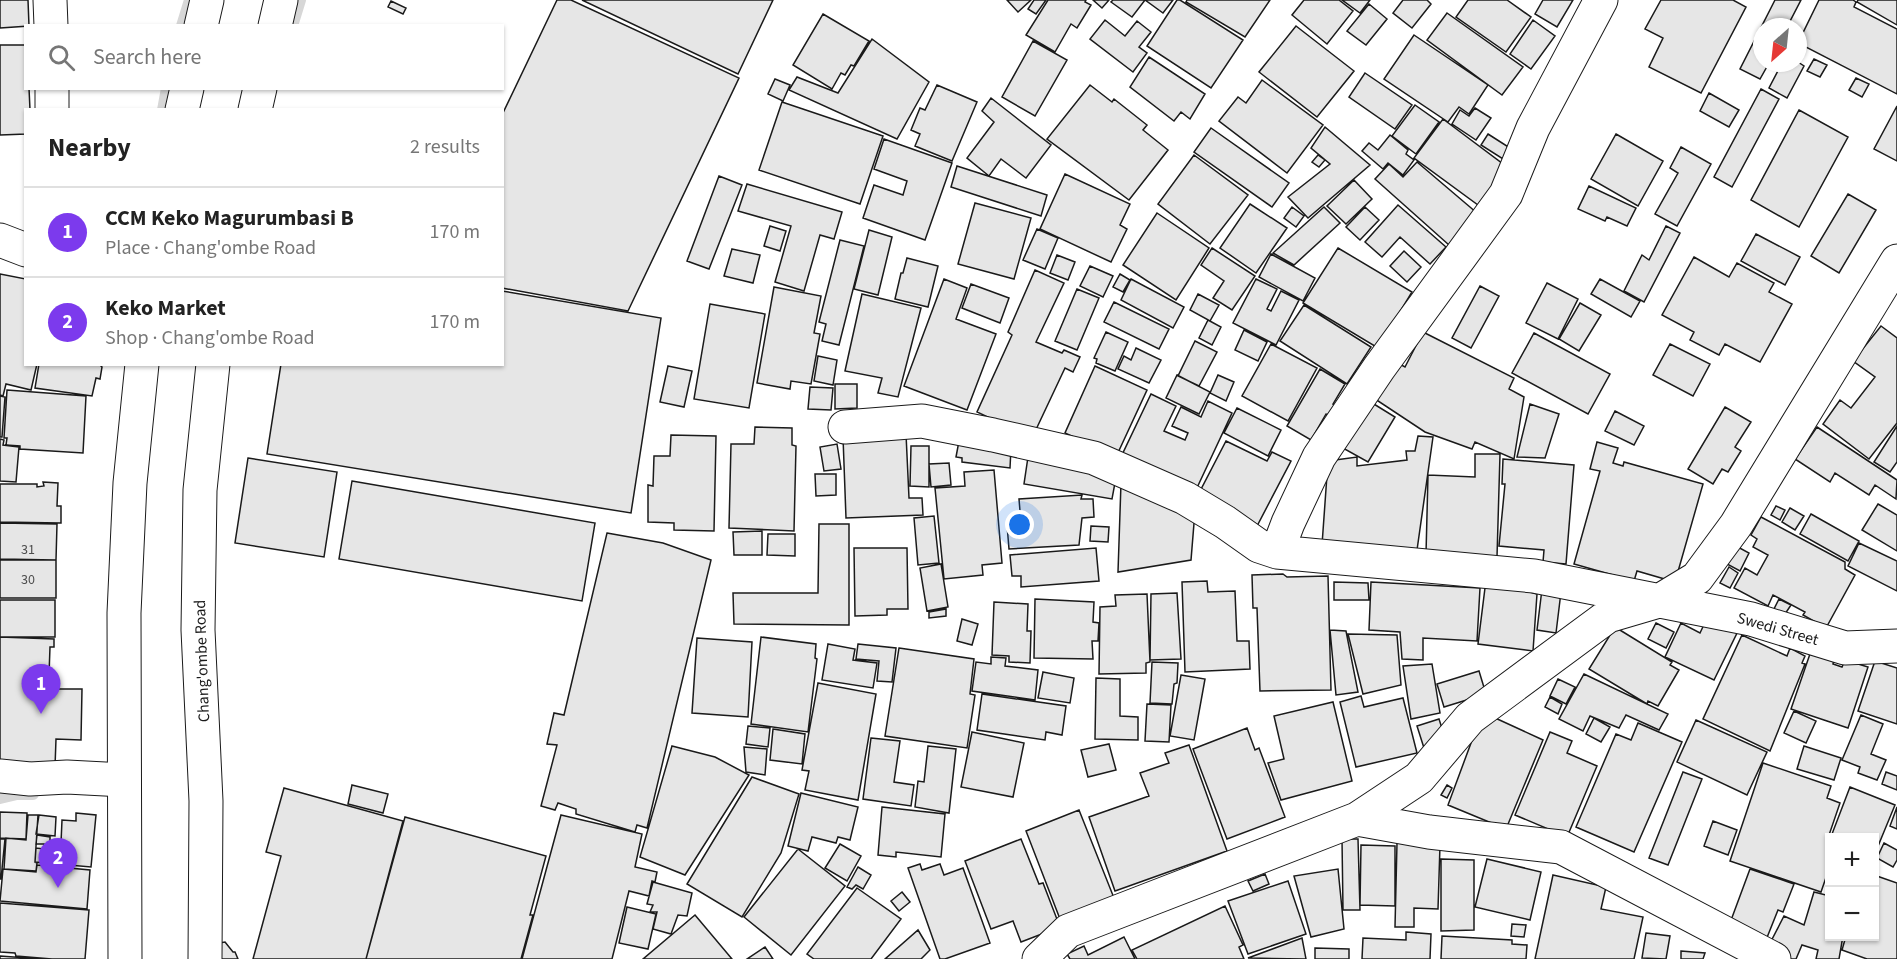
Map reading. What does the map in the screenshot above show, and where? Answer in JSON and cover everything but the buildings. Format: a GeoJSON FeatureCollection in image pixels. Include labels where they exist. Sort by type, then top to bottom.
{"type":"FeatureCollection","features":[{"type":"Feature","properties":{"kind":"street"},"geometry":{"type":"LineString","coordinates":[[50,0],[51,24]]}},
{"type":"Feature","properties":{"kind":"street"},"geometry":{"type":"LineString","coordinates":[[201,24],[207,0]]}},
{"type":"Feature","properties":{"kind":"street"},"geometry":{"type":"LineString","coordinates":[[275,24],[281,0]]}},
{"type":"Feature","properties":{"kind":"street"},"geometry":{"type":"LineString","coordinates":[[1277,552],[1288,523],[1320,457],[1379,368],[1506,194],[1533,128],[1601,0]]}},
{"type":"Feature","properties":{"kind":"street"},"geometry":{"type":"LineString","coordinates":[[52,90],[52,108]]}},
{"type":"Feature","properties":{"kind":"street"},"geometry":{"type":"LineString","coordinates":[[182,108],[187,90]]}},
{"type":"Feature","properties":{"kind":"street"},"geometry":{"type":"LineString","coordinates":[[255,108],[260,90]]}},
{"type":"Feature","properties":{"kind":"street"},"geometry":{"type":"LineString","coordinates":[[0,240],[24,249]]}},
{"type":"Feature","properties":{"kind":"street"},"geometry":{"type":"LineString","coordinates":[[1039,959],[1068,931],[1357,819],[1419,778],[1470,717],[1608,616],[1659,601],[1696,578],[1736,525],[1897,261]]}},
{"type":"Feature","properties":{"kind":"street"},"geometry":{"type":"LineString","coordinates":[[125,959],[124,613],[130,483],[142,366]]}},
{"type":"Feature","properties":{"kind":"street","name":"Chang'ombe Road"},"geometry":{"type":"LineString","coordinates":[[205,959],[206,801],[198,630],[200,490],[213,366]]}},
{"type":"Feature","properties":{"kind":"street","name":"Swedi Street"},"geometry":{"type":"LineString","coordinates":[[845,427],[922,421],[1094,459],[1185,498],[1259,546],[1277,552],[1534,576],[1751,619],[1845,648],[1897,646]]}},
{"type":"Feature","properties":{"kind":"street"},"geometry":{"type":"LineString","coordinates":[[0,776],[124,780]]}},
{"type":"Feature","properties":{"kind":"street"},"geometry":{"type":"LineString","coordinates":[[1419,778],[1429,832]]}},
{"type":"Feature","properties":{"kind":"street"},"geometry":{"type":"LineString","coordinates":[[1357,819],[1429,832],[1561,847],[1774,959]]}},
{"type":"Feature","properties":{"kind":"waterway"},"geometry":{"type":"LineString","coordinates":[[183,24],[190,0]]}},
{"type":"Feature","properties":{"kind":"waterway"},"geometry":{"type":"LineString","coordinates":[[293,24],[300,0]]}},
{"type":"Feature","properties":{"kind":"waterway"},"geometry":{"type":"LineString","coordinates":[[163,108],[167,90]]}},
{"type":"Feature","properties":{"kind":"waterway"},"geometry":{"type":"LineString","coordinates":[[0,798],[17,794],[33,794]]}},
{"type":"Feature","properties":{"kind":"place","name":"CCM Keko Magurumbasi B"},"geometry":{"type":"Point","coordinates":[41,714]}},
{"type":"Feature","properties":{"kind":"place","name":"Keko Market"},"geometry":{"type":"Point","coordinates":[58,888]}}]}
